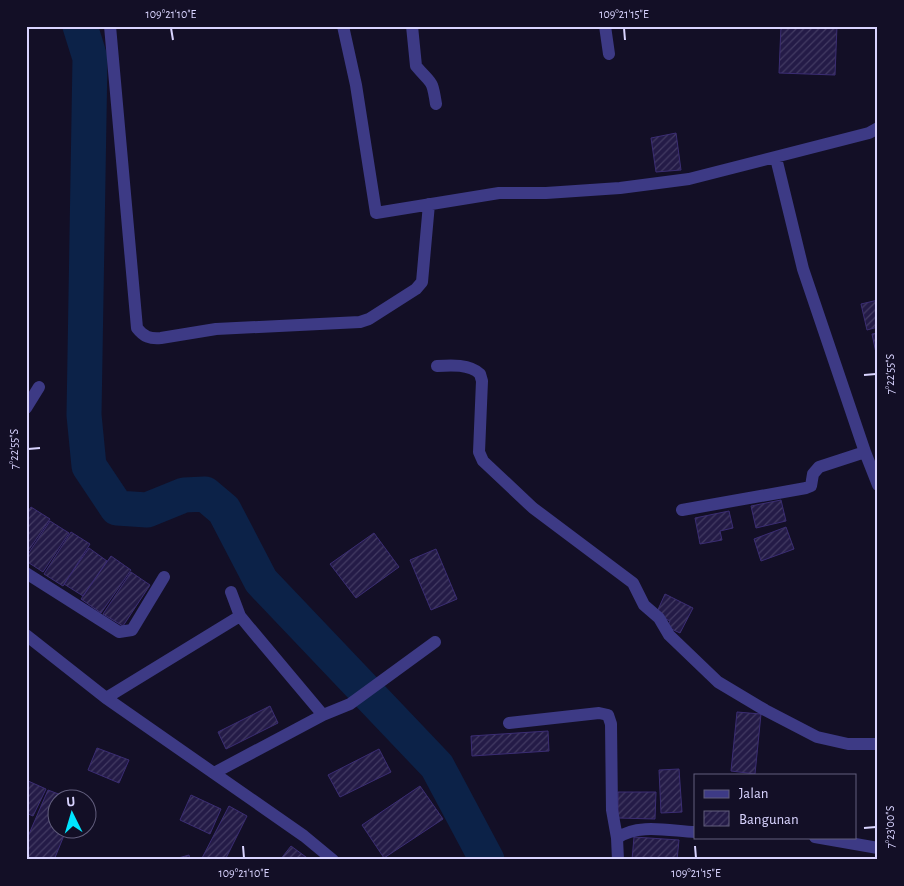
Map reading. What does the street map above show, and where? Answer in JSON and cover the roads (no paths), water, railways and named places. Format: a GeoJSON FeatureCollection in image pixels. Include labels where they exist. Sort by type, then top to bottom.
{"type":"FeatureCollection","features":[{"type":"Feature","properties":{"kind":"street"},"geometry":{"type":"LineString","coordinates":[[110,26],[137,328],[142,335],[151,338],[161,338],[216,329],[360,322],[368,319],[416,289],[422,282],[428,204]]}},
{"type":"Feature","properties":{"kind":"street"},"geometry":{"type":"LineString","coordinates":[[343,26],[356,85],[376,213],[500,193],[546,193],[649,185],[689,179],[869,133],[878,128]]}},
{"type":"Feature","properties":{"kind":"street"},"geometry":{"type":"LineString","coordinates":[[412,26],[416,66],[433,84],[436,104]]}},
{"type":"Feature","properties":{"kind":"street"},"geometry":{"type":"LineString","coordinates":[[605,26],[609,54]]}},
{"type":"Feature","properties":{"kind":"street"},"geometry":{"type":"LineString","coordinates":[[776,158],[803,269],[878,485]]}},
{"type":"Feature","properties":{"kind":"street"},"geometry":{"type":"LineString","coordinates":[[437,366],[452,365],[470,368],[480,374],[482,381],[480,452],[484,461],[532,508],[633,583],[644,605],[659,618],[669,635],[699,666],[718,682],[757,706],[816,737],[848,744],[878,744]]}},
{"type":"Feature","properties":{"kind":"street"},"geometry":{"type":"LineString","coordinates":[[26,408],[39,387]]}},
{"type":"Feature","properties":{"kind":"street"},"geometry":{"type":"LineString","coordinates":[[682,510],[806,488],[811,486],[813,474],[819,467],[865,452]]}},
{"type":"Feature","properties":{"kind":"street"},"geometry":{"type":"LineString","coordinates":[[26,573],[119,632],[132,630],[164,577]]}},
{"type":"Feature","properties":{"kind":"street"},"geometry":{"type":"LineString","coordinates":[[231,592],[240,616],[323,715]]}},
{"type":"Feature","properties":{"kind":"street"},"geometry":{"type":"LineString","coordinates":[[106,698],[240,616]]}},
{"type":"Feature","properties":{"kind":"street"},"geometry":{"type":"LineString","coordinates":[[26,635],[106,698],[304,836],[332,860]]}},
{"type":"Feature","properties":{"kind":"street"},"geometry":{"type":"LineString","coordinates":[[214,772],[323,715],[350,704],[435,642]]}},
{"type":"Feature","properties":{"kind":"street"},"geometry":{"type":"LineString","coordinates":[[509,723],[599,713],[608,715],[611,724],[612,810],[617,838],[618,860]]}},
{"type":"Feature","properties":{"kind":"street"},"geometry":{"type":"LineString","coordinates":[[617,838],[627,832],[637,830],[694,832]]}},
{"type":"Feature","properties":{"kind":"street"},"geometry":{"type":"LineString","coordinates":[[821,838],[878,848]]}},
{"type":"Feature","properties":{"kind":"waterway"},"geometry":{"type":"LineString","coordinates":[[80,26],[90,58],[84,415],[89,466],[117,508],[147,510],[184,495],[205,494],[224,510],[261,581],[437,766],[487,860]]}}]}
